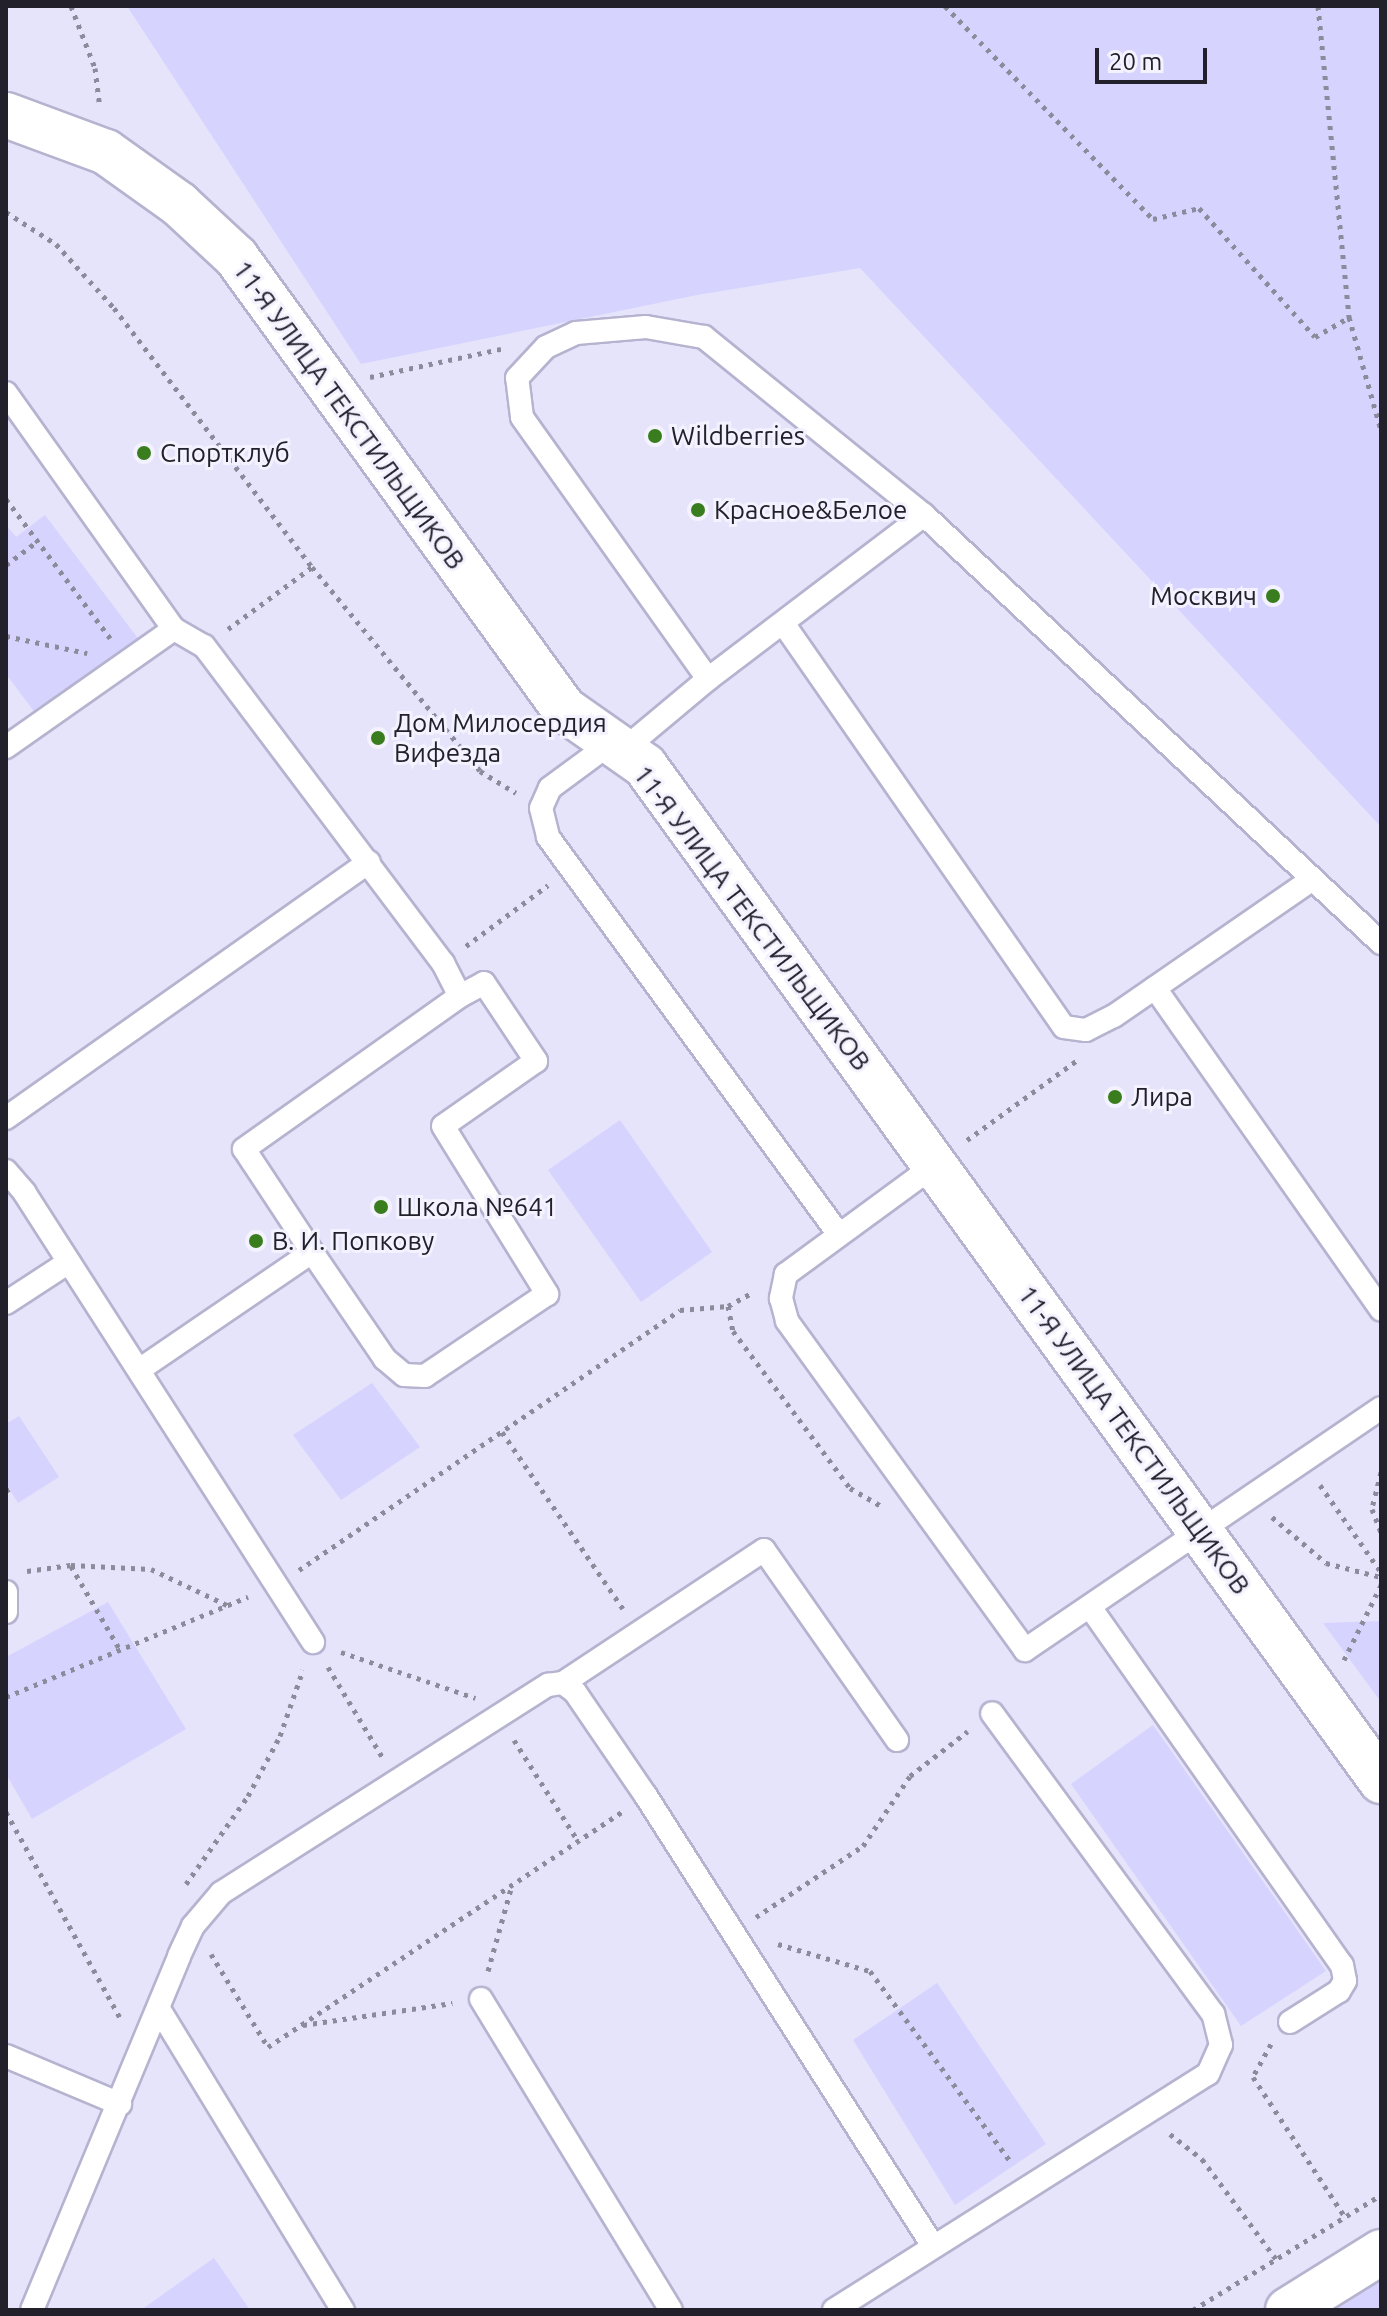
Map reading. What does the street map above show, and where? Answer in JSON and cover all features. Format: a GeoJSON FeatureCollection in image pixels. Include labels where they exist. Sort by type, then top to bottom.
{"type":"FeatureCollection","features":[{"type":"Feature","properties":{"kind":"street","name":"11-Я УЛИЦА ТЕКСТИЛЬЩИКОВ"},"geometry":{"type":"LineString","coordinates":[[6,115],[106,152],[179,204],[236,257],[564,709],[626,753],[948,1155],[1201,1533],[1381,1781]]}},
{"type":"Feature","properties":{"kind":"street"},"geometry":{"type":"LineString","coordinates":[[1288,2310],[1381,2252]]}},
{"type":"Feature","properties":{"kind":"lane"},"geometry":{"type":"LineString","coordinates":[[708,679],[522,417],[517,378],[546,347],[576,333],[646,327],[704,337],[924,515],[1310,881],[1381,943]]}},
{"type":"Feature","properties":{"kind":"lane"},"geometry":{"type":"LineString","coordinates":[[6,393],[174,629],[204,646],[369,862],[443,963],[460,996]]}},
{"type":"Feature","properties":{"kind":"lane"},"geometry":{"type":"LineString","coordinates":[[839,1234],[548,837],[541,808],[550,788],[626,753],[708,679],[924,515]]}},
{"type":"Feature","properties":{"kind":"lane"},"geometry":{"type":"LineString","coordinates":[[783,623],[1064,1027],[1086,1030],[1155,988],[1310,881]]}},
{"type":"Feature","properties":{"kind":"lane"},"geometry":{"type":"LineString","coordinates":[[6,747],[174,629]]}},
{"type":"Feature","properties":{"kind":"lane"},"geometry":{"type":"LineString","coordinates":[[6,1118],[369,862]]}},
{"type":"Feature","properties":{"kind":"lane"},"geometry":{"type":"LineString","coordinates":[[484,983],[536,1061],[443,1126],[547,1294],[425,1376],[404,1375],[385,1359],[312,1252],[244,1149],[460,996],[484,983]]}},
{"type":"Feature","properties":{"kind":"lane"},"geometry":{"type":"LineString","coordinates":[[1155,988],[1381,1310]]}},
{"type":"Feature","properties":{"kind":"lane"},"geometry":{"type":"LineString","coordinates":[[948,1155],[786,1274],[781,1298],[787,1321],[1025,1650],[1381,1408]]}},
{"type":"Feature","properties":{"kind":"lane"},"geometry":{"type":"LineString","coordinates":[[6,1171],[69,1262],[313,1642]]}},
{"type":"Feature","properties":{"kind":"lane"},"geometry":{"type":"LineString","coordinates":[[139,1370],[312,1252]]}},
{"type":"Feature","properties":{"kind":"lane"},"geometry":{"type":"LineString","coordinates":[[6,1303],[69,1262]]}},
{"type":"Feature","properties":{"kind":"lane"},"geometry":{"type":"LineString","coordinates":[[32,2310],[193,1926],[221,1893],[548,1685],[563,1683],[764,1550],[897,1740]]}},
{"type":"Feature","properties":{"kind":"lane"},"geometry":{"type":"LineString","coordinates":[[6,1592],[6,1612]]}},
{"type":"Feature","properties":{"kind":"lane"},"geometry":{"type":"LineString","coordinates":[[1090,1607],[1342,1965],[1345,1981],[1339,1991],[1290,2022]]}},
{"type":"Feature","properties":{"kind":"lane"},"geometry":{"type":"LineString","coordinates":[[563,1683],[575,1692],[735,1931],[933,2246]]}},
{"type":"Feature","properties":{"kind":"lane"},"geometry":{"type":"LineString","coordinates":[[834,2310],[1208,2074],[1221,2045],[1213,2014],[992,1713]]}},
{"type":"Feature","properties":{"kind":"lane"},"geometry":{"type":"LineString","coordinates":[[481,1999],[671,2310]]}},
{"type":"Feature","properties":{"kind":"lane"},"geometry":{"type":"LineString","coordinates":[[159,2009],[343,2310]]}},
{"type":"Feature","properties":{"kind":"lane"},"geometry":{"type":"LineString","coordinates":[[6,2056],[120,2104]]}},
{"type":"Feature","properties":{"kind":"path"},"geometry":{"type":"LineString","coordinates":[[71,6],[95,68],[106,152]]}},
{"type":"Feature","properties":{"kind":"path"},"geometry":{"type":"LineString","coordinates":[[945,6],[1153,219],[1199,208],[1315,337],[1349,317]]}},
{"type":"Feature","properties":{"kind":"path"},"geometry":{"type":"LineString","coordinates":[[1318,6],[1349,317],[1381,430]]}},
{"type":"Feature","properties":{"kind":"path"},"geometry":{"type":"LineString","coordinates":[[6,212],[56,244],[114,308],[312,567],[480,771],[541,808]]}},
{"type":"Feature","properties":{"kind":"path"},"geometry":{"type":"LineString","coordinates":[[328,386],[514,346]]}},
{"type":"Feature","properties":{"kind":"path"},"geometry":{"type":"LineString","coordinates":[[6,499],[127,662]]}},
{"type":"Feature","properties":{"kind":"path"},"geometry":{"type":"LineString","coordinates":[[6,565],[38,541]]}},
{"type":"Feature","properties":{"kind":"path"},"geometry":{"type":"LineString","coordinates":[[204,646],[312,567]]}},
{"type":"Feature","properties":{"kind":"path"},"geometry":{"type":"LineString","coordinates":[[6,636],[127,662]]}},
{"type":"Feature","properties":{"kind":"path"},"geometry":{"type":"LineString","coordinates":[[443,963],[571,868]]}},
{"type":"Feature","properties":{"kind":"path"},"geometry":{"type":"LineString","coordinates":[[948,1155],[1079,1059],[1086,1030]]}},
{"type":"Feature","properties":{"kind":"path"},"geometry":{"type":"LineString","coordinates":[[6,1697],[278,1584],[680,1310],[728,1306],[733,1331],[850,1488],[888,1510]]}},
{"type":"Feature","properties":{"kind":"path"},"geometry":{"type":"LineString","coordinates":[[502,1432],[639,1633]]}},
{"type":"Feature","properties":{"kind":"path"},"geometry":{"type":"LineString","coordinates":[[1303,1461],[1381,1574]]}},
{"type":"Feature","properties":{"kind":"path"},"geometry":{"type":"LineString","coordinates":[[1381,1472],[1372,1509],[1381,1532]]}},
{"type":"Feature","properties":{"kind":"path"},"geometry":{"type":"LineString","coordinates":[[1250,1498],[1326,1563],[1381,1574]]}},
{"type":"Feature","properties":{"kind":"path"},"geometry":{"type":"LineString","coordinates":[[19,1572],[71,1565],[151,1569],[227,1605]]}},
{"type":"Feature","properties":{"kind":"path"},"geometry":{"type":"LineString","coordinates":[[71,1565],[120,1650]]}},
{"type":"Feature","properties":{"kind":"path"},"geometry":{"type":"LineString","coordinates":[[1323,1700],[1381,1585]]}},
{"type":"Feature","properties":{"kind":"path"},"geometry":{"type":"LineString","coordinates":[[313,1642],[504,1713],[578,1841]]}},
{"type":"Feature","properties":{"kind":"path"},"geometry":{"type":"LineString","coordinates":[[313,1642],[397,1781]]}},
{"type":"Feature","properties":{"kind":"path"},"geometry":{"type":"LineString","coordinates":[[181,1893],[200,1856],[248,1796],[280,1736],[313,1642]]}},
{"type":"Feature","properties":{"kind":"path"},"geometry":{"type":"LineString","coordinates":[[735,1931],[863,1846],[910,1776],[992,1713]]}},
{"type":"Feature","properties":{"kind":"path"},"geometry":{"type":"LineString","coordinates":[[193,1926],[268,2047],[646,1796]]}},
{"type":"Feature","properties":{"kind":"path"},"geometry":{"type":"LineString","coordinates":[[6,1812],[140,2055]]}},
{"type":"Feature","properties":{"kind":"path"},"geometry":{"type":"LineString","coordinates":[[301,2026],[481,1999],[513,1884]]}},
{"type":"Feature","properties":{"kind":"path"},"geometry":{"type":"LineString","coordinates":[[735,1931],[870,1971],[1029,2186]]}},
{"type":"Feature","properties":{"kind":"path"},"geometry":{"type":"LineString","coordinates":[[1290,2022],[1266,2049],[1253,2077],[1345,2217]]}},
{"type":"Feature","properties":{"kind":"path"},"geometry":{"type":"LineString","coordinates":[[1136,2119],[1179,2138],[1202,2159],[1276,2259]]}},
{"type":"Feature","properties":{"kind":"path"},"geometry":{"type":"LineString","coordinates":[[1193,2310],[1381,2195]]}},
{"type":"Feature","properties":{"kind":"shaded area","name":"Москвич"},"geometry":{"type":"Polygon","coordinates":[[[127,6],[1381,6],[1381,827],[860,268],[697,295],[361,364],[127,6]]]}},
{"type":"Feature","properties":{"kind":"shaded area"},"geometry":{"type":"Polygon","coordinates":[[[45,515],[146,649],[42,722],[6,674],[6,525],[16,537],[45,515]]]}},
{"type":"Feature","properties":{"kind":"shaded area"},"geometry":{"type":"Polygon","coordinates":[[[620,1120],[712,1252],[641,1302],[548,1170],[620,1120]]]}},
{"type":"Feature","properties":{"kind":"shaded area"},"geometry":{"type":"Polygon","coordinates":[[[372,1383],[420,1447],[341,1500],[293,1435],[372,1383]]]}},
{"type":"Feature","properties":{"kind":"shaded area"},"geometry":{"type":"Polygon","coordinates":[[[19,1416],[59,1477],[18,1503],[6,1484],[6,1424],[19,1416]]]}},
{"type":"Feature","properties":{"kind":"shaded area"},"geometry":{"type":"Polygon","coordinates":[[[108,1602],[186,1729],[32,1819],[6,1774],[6,1657],[108,1602]]]}},
{"type":"Feature","properties":{"kind":"shaded area"},"geometry":{"type":"Polygon","coordinates":[[[1381,1621],[1381,1702],[1323,1623],[1381,1621]]]}},
{"type":"Feature","properties":{"kind":"shaded area"},"geometry":{"type":"Polygon","coordinates":[[[1153,1725],[1326,1971],[1241,2026],[1071,1784],[1153,1725]]]}},
{"type":"Feature","properties":{"kind":"shaded area"},"geometry":{"type":"Polygon","coordinates":[[[937,1983],[1046,2144],[955,2205],[853,2040],[937,1983]]]}},
{"type":"Feature","properties":{"kind":"shaded area"},"geometry":{"type":"Polygon","coordinates":[[[214,2258],[250,2310],[141,2310],[214,2258]]]}},
{"type":"Feature","properties":{"kind":"shaded area"},"geometry":{"type":"Polygon","coordinates":[[[1381,2281],[1381,2310],[1335,2310],[1381,2281]]]}},
{"type":"Feature","properties":{"kind":"place","name":"Wildberries"},"geometry":{"type":"Point","coordinates":[655,436]}},
{"type":"Feature","properties":{"kind":"place","name":"Спортклуб"},"geometry":{"type":"Point","coordinates":[144,453]}},
{"type":"Feature","properties":{"kind":"place","name":"Красное&Белое"},"geometry":{"type":"Point","coordinates":[698,510]}},
{"type":"Feature","properties":{"kind":"place","name":"Москвич"},"geometry":{"type":"Point","coordinates":[1273,596]}},
{"type":"Feature","properties":{"kind":"place","name":"Дом Милосердия Вифезда"},"geometry":{"type":"Point","coordinates":[378,738]}},
{"type":"Feature","properties":{"kind":"place","name":"Лира"},"geometry":{"type":"Point","coordinates":[1115,1097]}},
{"type":"Feature","properties":{"kind":"place","name":"Школа №641"},"geometry":{"type":"Point","coordinates":[381,1207]}},
{"type":"Feature","properties":{"kind":"place","name":"В. И. Попкову"},"geometry":{"type":"Point","coordinates":[256,1241]}}]}
